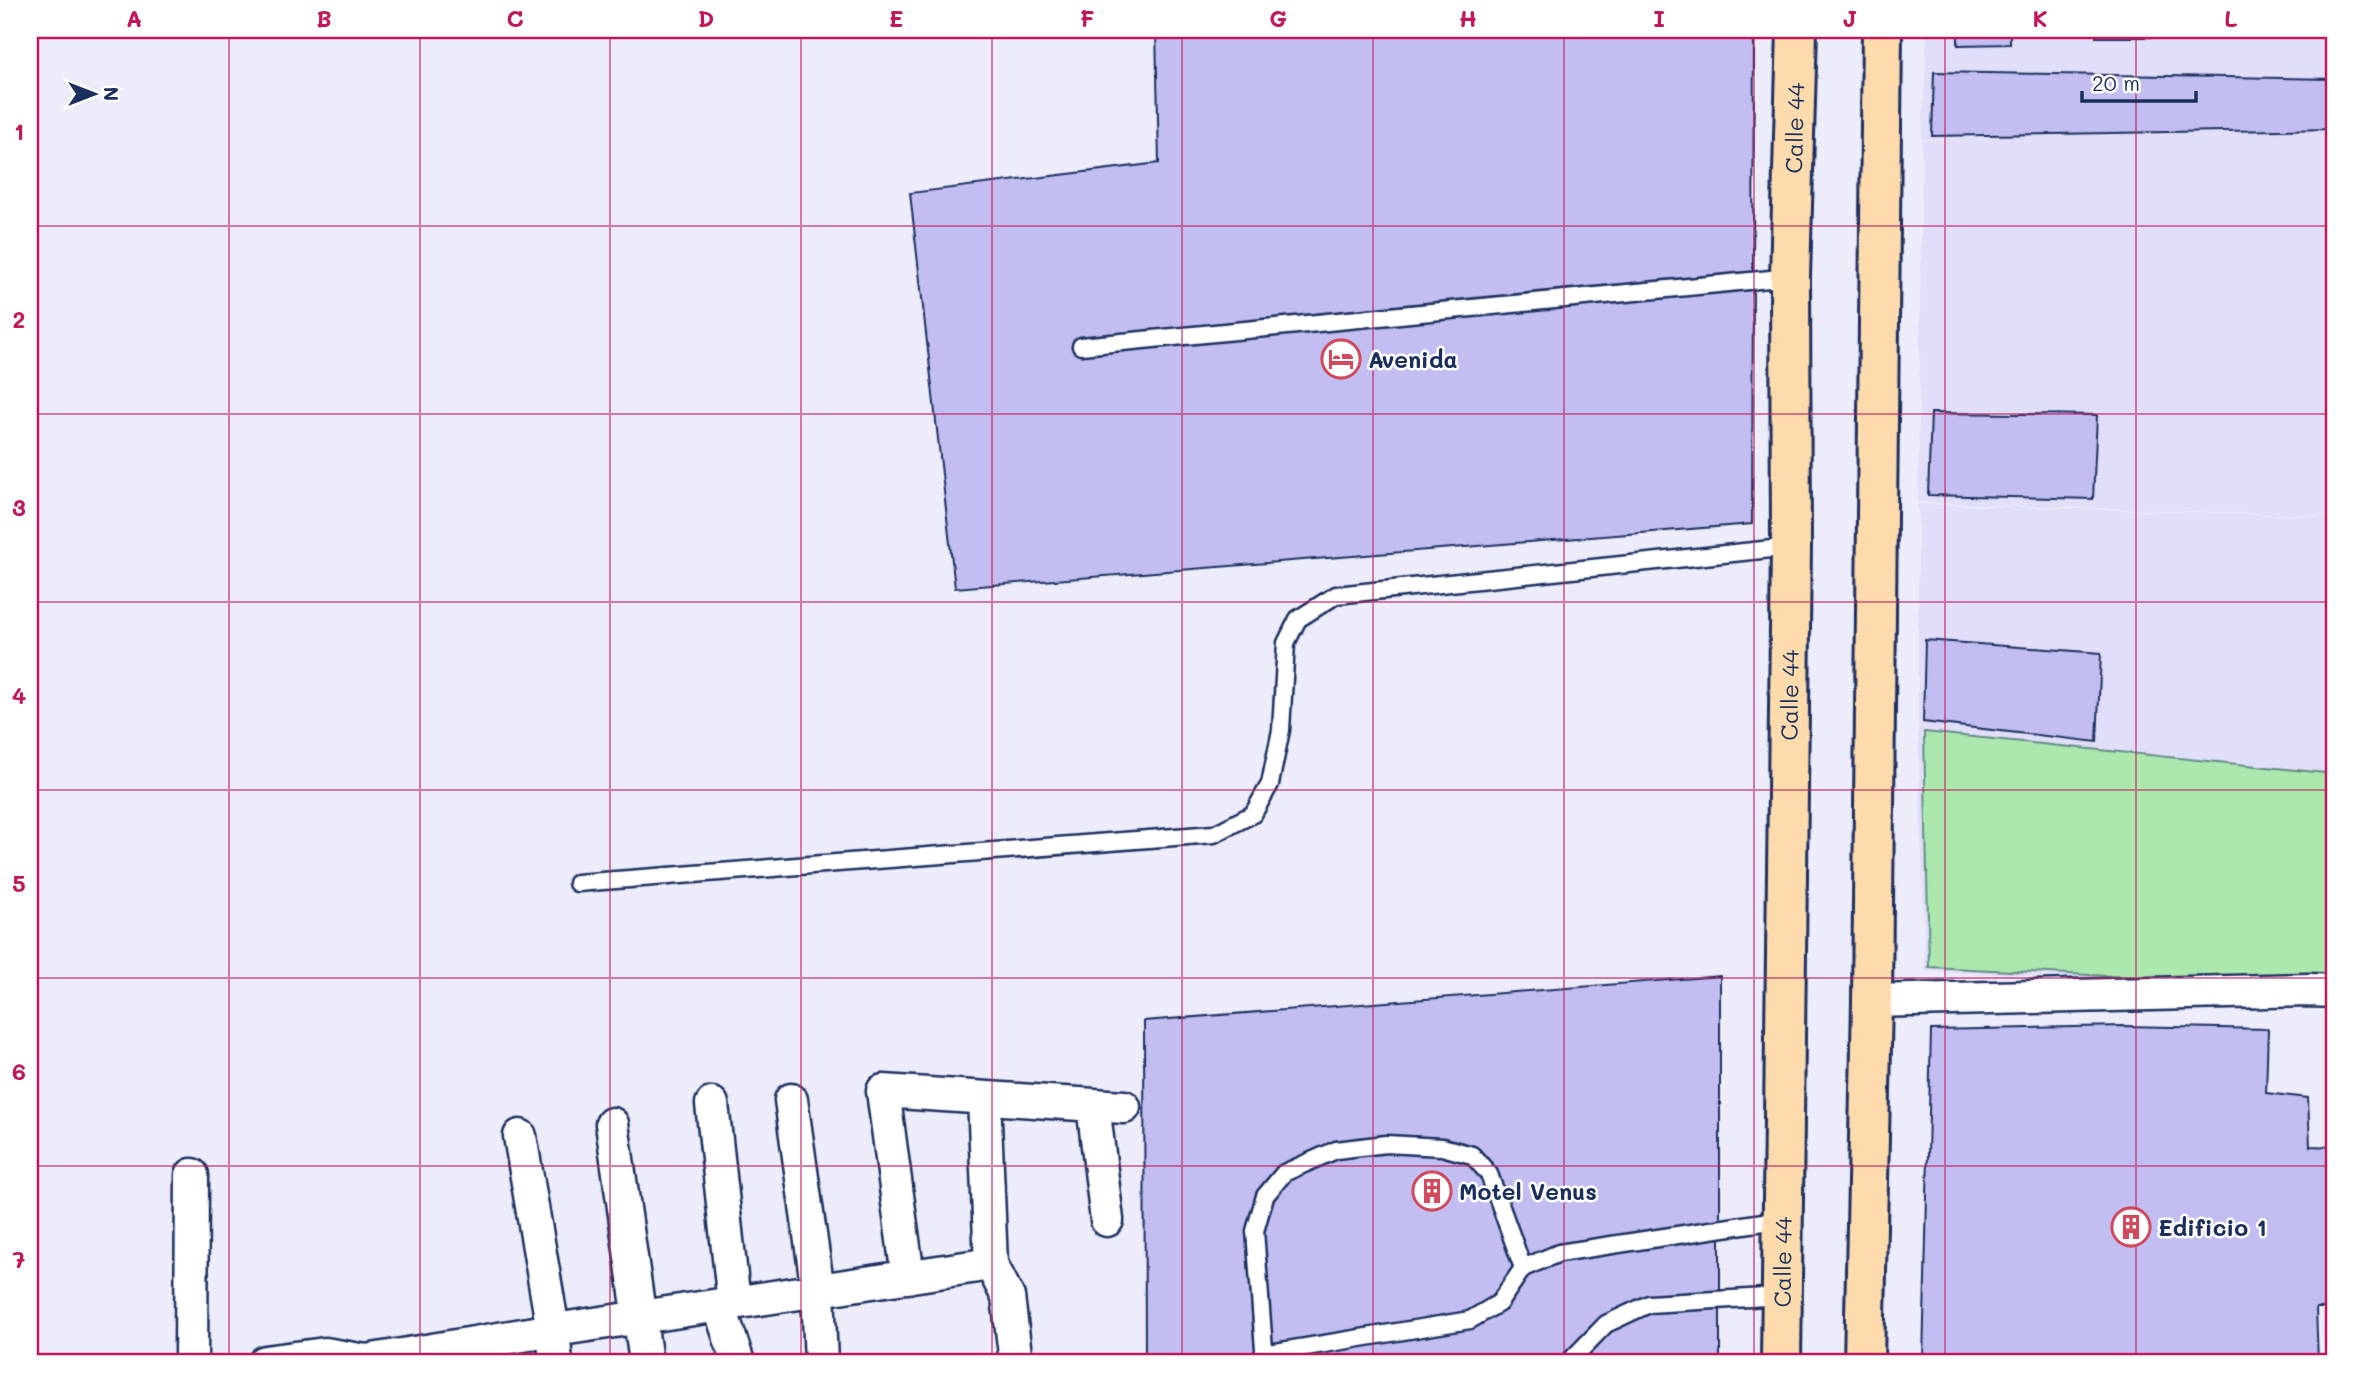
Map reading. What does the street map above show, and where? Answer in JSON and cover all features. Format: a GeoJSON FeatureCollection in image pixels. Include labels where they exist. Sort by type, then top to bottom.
{"type":"FeatureCollection","features":[{"type":"Feature","properties":{"kind":"main road","name":"Calle 44"},"geometry":{"type":"LineString","coordinates":[[1782,1362],[1791,547],[1790,277],[1797,30]]}},
{"type":"Feature","properties":{"kind":"main road"},"geometry":{"type":"LineString","coordinates":[[1864,1362],[1872,1001],[1882,30]]}},
{"type":"Feature","properties":{"kind":"street"},"geometry":{"type":"LineString","coordinates":[[1872,1001],[2335,991]]}},
{"type":"Feature","properties":{"kind":"street"},"geometry":{"type":"LineString","coordinates":[[908,1277],[883,1091],[1124,1107]]}},
{"type":"Feature","properties":{"kind":"street"},"geometry":{"type":"LineString","coordinates":[[984,1098],[991,1265],[1008,1297],[1016,1362]]}},
{"type":"Feature","properties":{"kind":"street"},"geometry":{"type":"LineString","coordinates":[[791,1100],[818,1291],[821,1362]]}},
{"type":"Feature","properties":{"kind":"street"},"geometry":{"type":"LineString","coordinates":[[712,1104],[727,1304],[738,1362]]}},
{"type":"Feature","properties":{"kind":"street"},"geometry":{"type":"LineString","coordinates":[[1093,1105],[1107,1220]]}},
{"type":"Feature","properties":{"kind":"street"},"geometry":{"type":"LineString","coordinates":[[612,1124],[646,1362]]}},
{"type":"Feature","properties":{"kind":"street"},"geometry":{"type":"LineString","coordinates":[[520,1136],[556,1362]]}},
{"type":"Feature","properties":{"kind":"street"},"geometry":{"type":"LineString","coordinates":[[191,1362],[192,1175]]}},
{"type":"Feature","properties":{"kind":"street"},"geometry":{"type":"LineString","coordinates":[[265,1362],[325,1354],[366,1362],[430,1357],[553,1330],[991,1265]]}},
{"type":"Feature","properties":{"kind":"lane"},"geometry":{"type":"LineString","coordinates":[[1081,346],[1790,277]]}},
{"type":"Feature","properties":{"kind":"lane"},"geometry":{"type":"LineString","coordinates":[[577,883],[1214,834],[1253,814],[1270,784],[1281,730],[1286,643],[1298,619],[1336,595],[1791,547]]}},
{"type":"Feature","properties":{"kind":"lane"},"geometry":{"type":"LineString","coordinates":[[1523,1268],[1489,1174],[1472,1156],[1442,1147],[1386,1144],[1336,1150],[1284,1173],[1265,1196],[1255,1231],[1264,1358],[1470,1320],[1499,1303],[1523,1268],[1559,1253],[1783,1219]]}},
{"type":"Feature","properties":{"kind":"lane"},"geometry":{"type":"LineString","coordinates":[[1569,1362],[1606,1324],[1649,1304],[1782,1296]]}},
{"type":"Feature","properties":{"kind":"shaded area"},"geometry":{"type":"Polygon","coordinates":[[[1927,30],[2335,30],[2335,516],[1918,502],[1922,140],[1999,138],[1922,139],[1927,30]]]}},
{"type":"Feature","properties":{"kind":"shaded area"},"geometry":{"type":"Polygon","coordinates":[[[1918,504],[2335,517],[2335,980],[2278,988],[1925,971],[1918,725],[1918,504]]]}},
{"type":"Feature","properties":{"kind":"green space"},"geometry":{"type":"Polygon","coordinates":[[[1924,732],[2335,774],[2335,978],[2272,984],[1929,967],[1924,732]]]}},
{"type":"Feature","properties":{"kind":"building","name":"Avenida"},"geometry":{"type":"Polygon","coordinates":[[[1156,30],[1754,30],[1752,524],[955,588],[910,193],[1159,163],[1156,30]]]}},
{"type":"Feature","properties":{"kind":"building"},"geometry":{"type":"Polygon","coordinates":[[[1958,30],[2010,30],[2010,44],[1958,45],[1958,30]]]}},
{"type":"Feature","properties":{"kind":"building"},"geometry":{"type":"Polygon","coordinates":[[[2096,30],[2335,30],[2335,37],[2096,37],[2096,30]]]}},
{"type":"Feature","properties":{"kind":"building"},"geometry":{"type":"Polygon","coordinates":[[[1934,72],[2335,79],[2335,129],[1932,136],[1934,72]]]}},
{"type":"Feature","properties":{"kind":"building"},"geometry":{"type":"Polygon","coordinates":[[[1931,413],[2097,415],[2093,499],[1928,495],[1931,413]]]}},
{"type":"Feature","properties":{"kind":"building"},"geometry":{"type":"Polygon","coordinates":[[[1925,640],[2101,653],[2097,742],[1923,722],[1925,640]]]}},
{"type":"Feature","properties":{"kind":"building","name":"Motel Venus"},"geometry":{"type":"Polygon","coordinates":[[[1720,976],[1720,1362],[1145,1362],[1144,1021],[1720,976]]]}},
{"type":"Feature","properties":{"kind":"building","name":"Edificio 1"},"geometry":{"type":"Polygon","coordinates":[[[2124,1026],[2268,1029],[2266,1093],[2308,1098],[2310,1146],[2335,1147],[2335,1308],[2316,1308],[2318,1362],[1923,1362],[1931,1030],[2124,1026]]]}},
{"type":"Feature","properties":{"kind":"place","name":"Avenida"},"geometry":{"type":"Point","coordinates":[1341,359]}},
{"type":"Feature","properties":{"kind":"place","name":"Motel Venus"},"geometry":{"type":"Point","coordinates":[1432,1191]}},
{"type":"Feature","properties":{"kind":"place","name":"Edificio 1"},"geometry":{"type":"Point","coordinates":[2131,1227]}}]}
